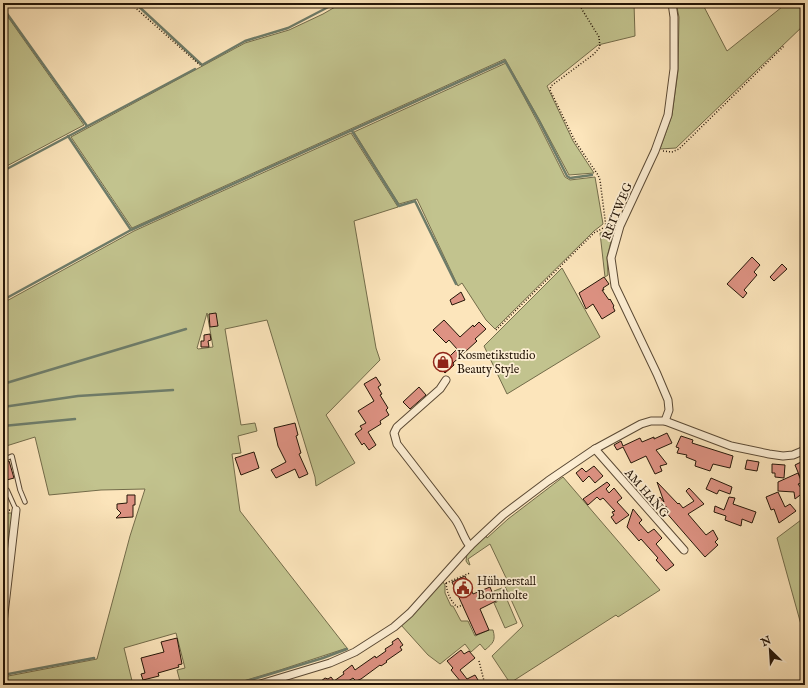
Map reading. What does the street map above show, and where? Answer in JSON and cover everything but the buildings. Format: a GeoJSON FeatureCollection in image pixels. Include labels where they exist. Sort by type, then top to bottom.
{"type":"FeatureCollection","features":[{"type":"Feature","properties":{"kind":"street","name":"REITWEG"},"geometry":{"type":"LineString","coordinates":[[665,421],[669,410],[668,400],[615,286],[611,258],[620,226],[655,151],[668,115],[674,69],[674,17],[672,3]]}},
{"type":"Feature","properties":{"kind":"street"},"geometry":{"type":"LineString","coordinates":[[446,380],[440,389],[397,427],[394,433],[397,444],[462,528],[467,543],[470,546]]}},
{"type":"Feature","properties":{"kind":"street"},"geometry":{"type":"LineString","coordinates":[[257,685],[272,683],[330,663],[355,652],[394,627],[410,613],[470,546],[503,515],[548,481],[595,449],[641,424],[651,421],[665,421],[731,446],[769,454],[783,456],[792,455],[805,450]]}},
{"type":"Feature","properties":{"kind":"street","name":"AM HANG"},"geometry":{"type":"LineString","coordinates":[[595,449],[684,550]]}},
{"type":"Feature","properties":{"kind":"street"},"geometry":{"type":"LineString","coordinates":[[3,623],[16,510]]}},
{"type":"Feature","properties":{"kind":"lane"},"geometry":{"type":"LineString","coordinates":[[3,460],[12,456],[20,490],[25,502]]}},
{"type":"Feature","properties":{"kind":"lane"},"geometry":{"type":"LineString","coordinates":[[3,490],[7,490],[16,510]]}},
{"type":"Feature","properties":{"kind":"path"},"geometry":{"type":"LineString","coordinates":[[130,3],[200,65]]}},
{"type":"Feature","properties":{"kind":"path"},"geometry":{"type":"LineString","coordinates":[[578,3],[599,37],[600,47],[594,54],[551,86],[550,90],[575,140],[598,174],[606,227]]}},
{"type":"Feature","properties":{"kind":"path"},"geometry":{"type":"LineString","coordinates":[[655,151],[672,152],[679,149],[784,46]]}},
{"type":"Feature","properties":{"kind":"path"},"geometry":{"type":"LineString","coordinates":[[496,330],[594,233],[606,227],[614,225],[620,226]]}},
{"type":"Feature","properties":{"kind":"path"},"geometry":{"type":"LineString","coordinates":[[462,605],[457,608],[451,602],[446,584],[470,573]]}},
{"type":"Feature","properties":{"kind":"path"},"geometry":{"type":"LineString","coordinates":[[479,661],[484,681],[483,685]]}},
{"type":"Feature","properties":{"kind":"green space"},"geometry":{"type":"Polygon","coordinates":[[[342,3],[634,3],[635,36],[598,45],[547,86],[573,141],[594,173],[569,175],[505,59],[132,228],[71,137],[245,43],[289,30],[342,3]]]}},
{"type":"Feature","properties":{"kind":"green space"},"geometry":{"type":"Polygon","coordinates":[[[676,3],[702,3],[727,51],[787,3],[805,3],[805,24],[676,148],[660,149],[672,115],[678,71],[679,17],[676,3]]]}},
{"type":"Feature","properties":{"kind":"green space"},"geometry":{"type":"Polygon","coordinates":[[[3,10],[84,125],[3,168],[3,10]]]}},
{"type":"Feature","properties":{"kind":"green space"},"geometry":{"type":"Polygon","coordinates":[[[506,63],[565,177],[570,180],[595,177],[603,224],[594,231],[495,329],[486,320],[462,283],[458,286],[417,199],[399,204],[354,132],[506,63]]]}},
{"type":"Feature","properties":{"kind":"green space"},"geometry":{"type":"Polygon","coordinates":[[[351,133],[398,207],[354,221],[376,348],[380,360],[326,415],[355,463],[316,486],[315,477],[267,320],[225,329],[241,425],[255,423],[257,431],[238,436],[241,453],[232,454],[240,511],[347,648],[230,685],[181,685],[177,670],[185,668],[176,633],[124,648],[133,685],[3,685],[3,677],[97,659],[130,536],[145,489],[101,490],[49,495],[35,437],[3,447],[3,303],[134,231],[351,133]],[[207,313],[197,348],[213,347],[207,313]]]}},
{"type":"Feature","properties":{"kind":"green space"},"geometry":{"type":"Polygon","coordinates":[[[610,229],[614,230],[607,257],[608,275],[605,277],[600,233],[610,229]]]}},
{"type":"Feature","properties":{"kind":"green space"},"geometry":{"type":"Polygon","coordinates":[[[562,268],[600,337],[507,394],[484,346],[562,268]]]}},
{"type":"Feature","properties":{"kind":"green space"},"geometry":{"type":"Polygon","coordinates":[[[563,477],[660,590],[618,617],[616,615],[510,683],[492,656],[523,626],[504,584],[508,582],[490,544],[468,559],[470,565],[466,561],[467,553],[486,535],[487,538],[508,519],[563,477]]]}},
{"type":"Feature","properties":{"kind":"green space"},"geometry":{"type":"Polygon","coordinates":[[[3,513],[13,513],[5,587],[3,587],[3,513]]]}},
{"type":"Feature","properties":{"kind":"green space"},"geometry":{"type":"Polygon","coordinates":[[[805,517],[805,639],[777,538],[805,517]]]}},
{"type":"Feature","properties":{"kind":"green space"},"geometry":{"type":"Polygon","coordinates":[[[443,582],[445,585],[445,593],[451,606],[453,606],[461,621],[468,621],[475,636],[489,630],[493,630],[494,639],[485,650],[480,644],[471,652],[465,644],[440,664],[428,655],[401,625],[443,582]]]}},
{"type":"Feature","properties":{"kind":"green space"},"geometry":{"type":"Polygon","coordinates":[[[502,588],[517,623],[505,628],[494,603],[497,602],[494,591],[502,588]]]}},
{"type":"Feature","properties":{"kind":"waterway"},"geometry":{"type":"LineString","coordinates":[[135,3],[202,65],[245,41],[288,28],[336,3]]}},
{"type":"Feature","properties":{"kind":"waterway"},"geometry":{"type":"LineString","coordinates":[[3,8],[87,126]]}},
{"type":"Feature","properties":{"kind":"waterway"},"geometry":{"type":"LineString","coordinates":[[131,230],[505,61],[539,121],[567,176],[570,178],[592,175]]}},
{"type":"Feature","properties":{"kind":"waterway"},"geometry":{"type":"LineString","coordinates":[[3,171],[195,69]]}},
{"type":"Feature","properties":{"kind":"waterway"},"geometry":{"type":"LineString","coordinates":[[352,131],[399,206],[415,201],[456,284]]}},
{"type":"Feature","properties":{"kind":"waterway"},"geometry":{"type":"LineString","coordinates":[[3,300],[131,230],[68,136]]}},
{"type":"Feature","properties":{"kind":"waterway"},"geometry":{"type":"LineString","coordinates":[[3,384],[186,329]]}},
{"type":"Feature","properties":{"kind":"waterway"},"geometry":{"type":"LineString","coordinates":[[3,407],[78,396],[173,390]]}},
{"type":"Feature","properties":{"kind":"waterway"},"geometry":{"type":"LineString","coordinates":[[3,426],[75,419]]}},
{"type":"Feature","properties":{"kind":"waterway"},"geometry":{"type":"LineString","coordinates":[[234,685],[323,658],[347,649]]}},
{"type":"Feature","properties":{"kind":"waterway"},"geometry":{"type":"LineString","coordinates":[[3,675],[94,658]]}},
{"type":"Feature","properties":{"kind":"place","name":"Kosmetikstudio Beauty Style"},"geometry":{"type":"Point","coordinates":[443,362]}},
{"type":"Feature","properties":{"kind":"place","name":"Hühnerstall Bornholte"},"geometry":{"type":"Point","coordinates":[463,588]}}]}
